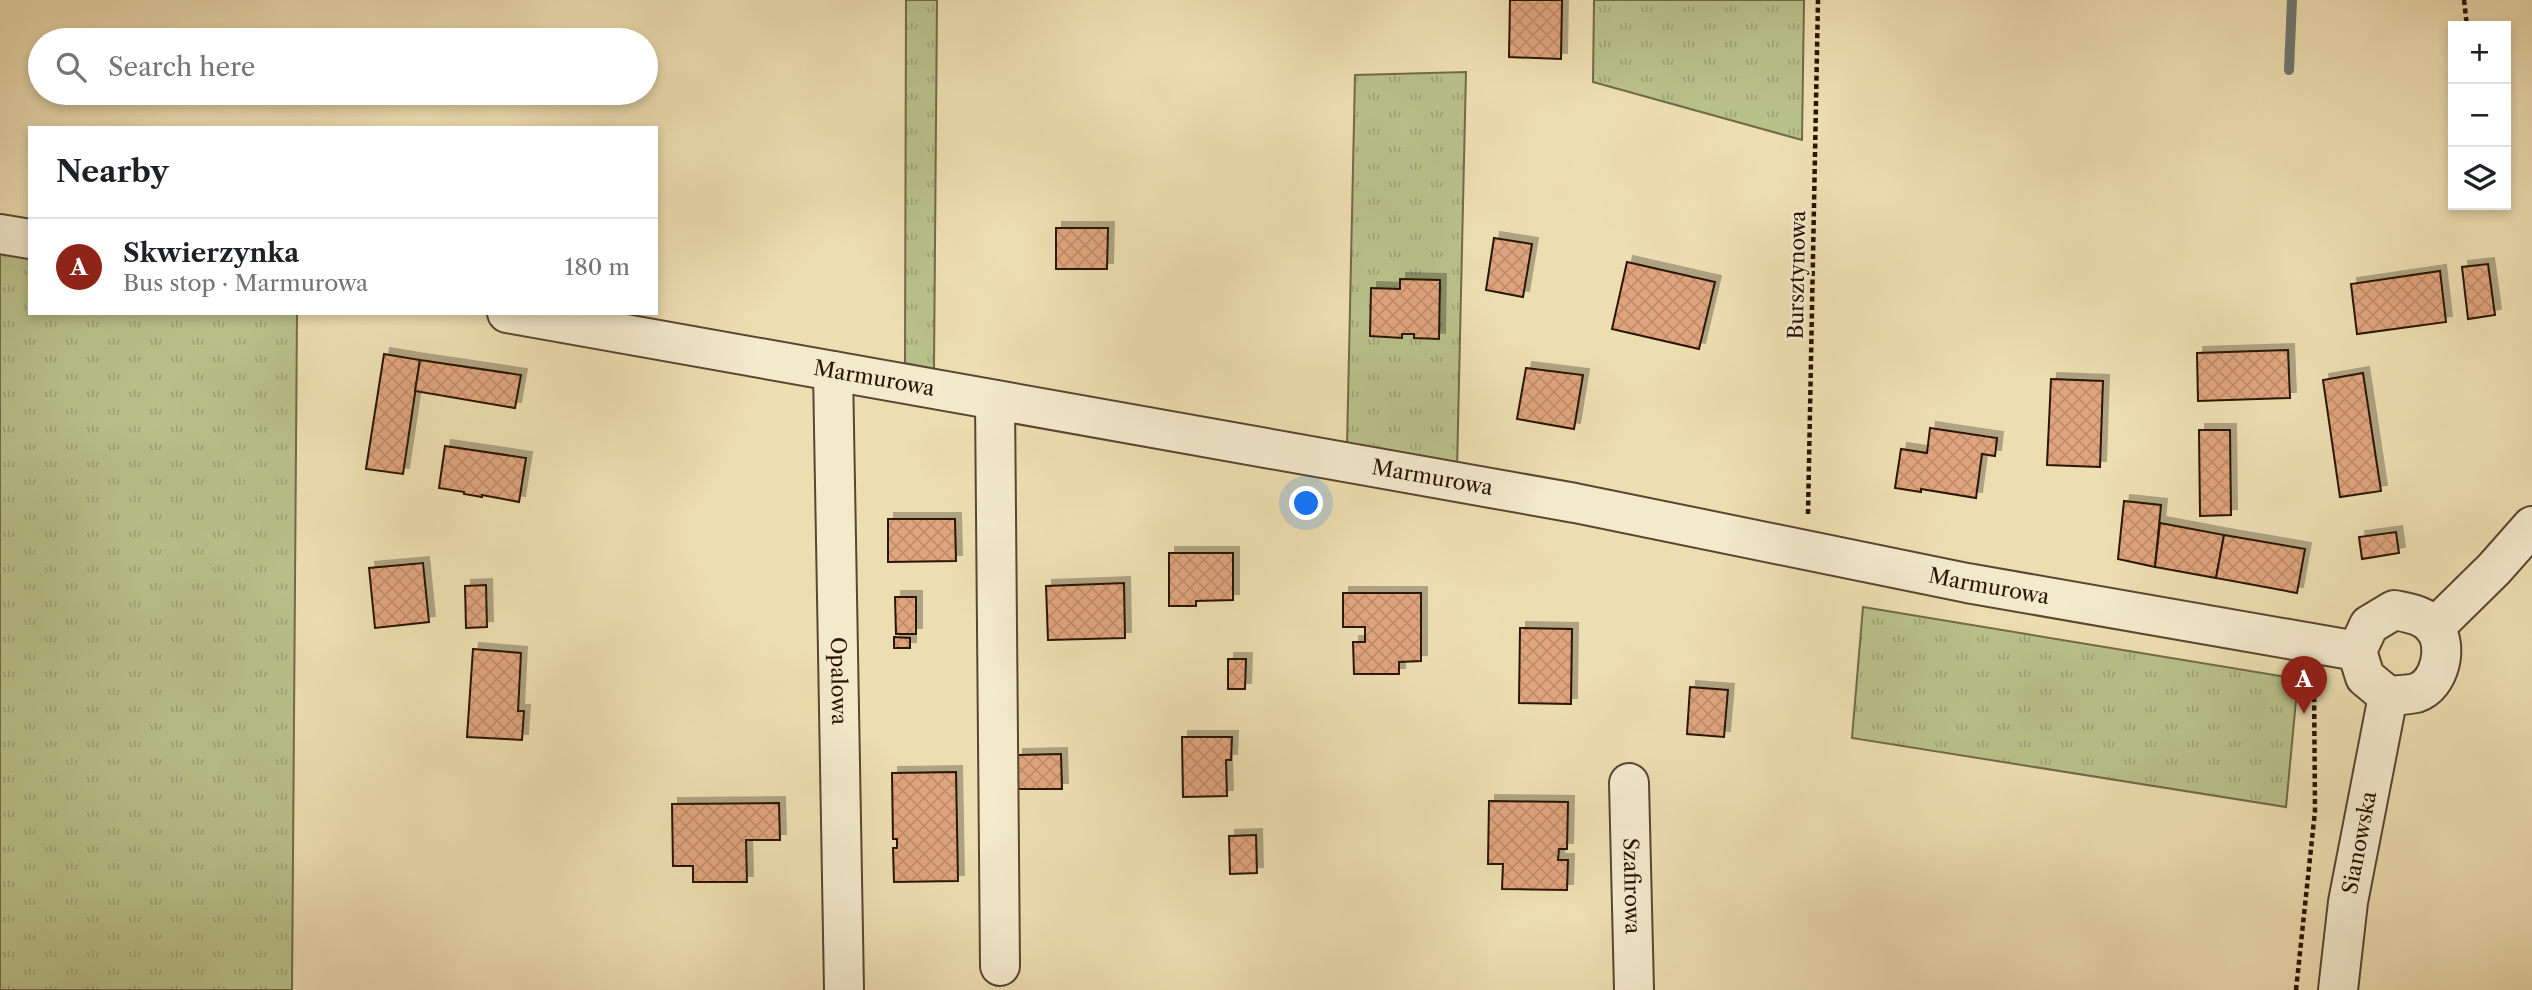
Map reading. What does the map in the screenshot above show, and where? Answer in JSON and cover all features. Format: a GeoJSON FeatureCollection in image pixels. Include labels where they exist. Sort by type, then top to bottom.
{"type":"FeatureCollection","features":[{"type":"Feature","properties":{"kind":"street"},"geometry":{"type":"LineString","coordinates":[[0,234],[28,239]]}},
{"type":"Feature","properties":{"kind":"street","name":"Marmurowa"},"geometry":{"type":"LineString","coordinates":[[518,315],[1575,503],[1966,583],[2357,651]]}},
{"type":"Feature","properties":{"kind":"street","name":"Opalowa"},"geometry":{"type":"LineString","coordinates":[[833,371],[844,990]]}},
{"type":"Feature","properties":{"kind":"street"},"geometry":{"type":"LineString","coordinates":[[995,400],[1000,966]]}},
{"type":"Feature","properties":{"kind":"street"},"geometry":{"type":"LineString","coordinates":[[2434,628],[2494,569],[2532,526]]}},
{"type":"Feature","properties":{"kind":"street"},"geometry":{"type":"LineString","coordinates":[[2394,610],[2415,614],[2434,628],[2442,649],[2437,675],[2418,693],[2388,696],[2365,677],[2357,651],[2369,625],[2394,610]]}},
{"type":"Feature","properties":{"kind":"street","name":"Sianowska"},"geometry":{"type":"LineString","coordinates":[[2338,990],[2348,902],[2388,696]]}},
{"type":"Feature","properties":{"kind":"street","name":"Szafirowa"},"geometry":{"type":"LineString","coordinates":[[1629,783],[1634,990]]}},
{"type":"Feature","properties":{"kind":"path","name":"Bursztynowa"},"geometry":{"type":"LineString","coordinates":[[1807,550],[1818,0]]}},
{"type":"Feature","properties":{"kind":"path"},"geometry":{"type":"LineString","coordinates":[[2464,0],[2466,21]]}},
{"type":"Feature","properties":{"kind":"green space"},"geometry":{"type":"Polygon","coordinates":[[[906,0],[937,0],[934,369],[905,363],[906,0]]]}},
{"type":"Feature","properties":{"kind":"green space"},"geometry":{"type":"Polygon","coordinates":[[[1594,0],[1804,0],[1802,140],[1593,82],[1594,0]]]}},
{"type":"Feature","properties":{"kind":"green space"},"geometry":{"type":"Polygon","coordinates":[[[1466,72],[1457,470],[1347,447],[1355,75],[1466,72]]]}},
{"type":"Feature","properties":{"kind":"green space"},"geometry":{"type":"Polygon","coordinates":[[[0,250],[28,255],[28,315],[297,315],[292,990],[0,990],[0,250]]]}},
{"type":"Feature","properties":{"kind":"green space"},"geometry":{"type":"Polygon","coordinates":[[[1863,607],[2298,679],[2286,807],[1852,738],[1863,607]]]}},
{"type":"Feature","properties":{"kind":"building"},"geometry":{"type":"Polygon","coordinates":[[[1510,0],[1562,0],[1561,59],[1509,57],[1510,0]]]}},
{"type":"Feature","properties":{"kind":"building"},"geometry":{"type":"Polygon","coordinates":[[[1056,228],[1108,228],[1107,269],[1056,269],[1056,228]]]}},
{"type":"Feature","properties":{"kind":"building"},"geometry":{"type":"Polygon","coordinates":[[[1494,238],[1532,244],[1523,297],[1486,290],[1494,238]]]}},
{"type":"Feature","properties":{"kind":"building"},"geometry":{"type":"Polygon","coordinates":[[[1627,262],[1715,282],[1699,349],[1612,329],[1627,262]]]}},
{"type":"Feature","properties":{"kind":"building"},"geometry":{"type":"Polygon","coordinates":[[[2488,264],[2495,315],[2468,319],[2462,267],[2488,264]]]}},
{"type":"Feature","properties":{"kind":"building"},"geometry":{"type":"Polygon","coordinates":[[[2440,271],[2446,322],[2357,334],[2351,284],[2440,271]]]}},
{"type":"Feature","properties":{"kind":"building"},"geometry":{"type":"Polygon","coordinates":[[[1400,279],[1440,280],[1439,339],[1414,338],[1414,334],[1402,334],[1402,338],[1370,336],[1371,288],[1400,289],[1400,279]]]}},
{"type":"Feature","properties":{"kind":"building"},"geometry":{"type":"Polygon","coordinates":[[[2288,350],[2290,398],[2198,401],[2197,353],[2288,350]]]}},
{"type":"Feature","properties":{"kind":"building"},"geometry":{"type":"Polygon","coordinates":[[[384,354],[420,360],[403,474],[366,469],[384,354]]]}},
{"type":"Feature","properties":{"kind":"building"},"geometry":{"type":"Polygon","coordinates":[[[420,360],[521,375],[515,408],[415,391],[420,360]]]}},
{"type":"Feature","properties":{"kind":"building"},"geometry":{"type":"Polygon","coordinates":[[[1526,368],[1583,375],[1574,429],[1517,419],[1526,368]]]}},
{"type":"Feature","properties":{"kind":"building"},"geometry":{"type":"Polygon","coordinates":[[[2363,373],[2381,491],[2340,497],[2323,380],[2363,373]]]}},
{"type":"Feature","properties":{"kind":"building"},"geometry":{"type":"Polygon","coordinates":[[[2051,379],[2103,381],[2100,467],[2047,465],[2051,379]]]}},
{"type":"Feature","properties":{"kind":"building"},"geometry":{"type":"Polygon","coordinates":[[[1930,428],[1997,438],[1995,456],[1982,454],[1976,498],[1921,489],[1921,492],[1895,488],[1901,449],[1927,453],[1930,428]]]}},
{"type":"Feature","properties":{"kind":"building"},"geometry":{"type":"Polygon","coordinates":[[[2199,430],[2230,430],[2231,515],[2200,516],[2199,430]]]}},
{"type":"Feature","properties":{"kind":"building"},"geometry":{"type":"Polygon","coordinates":[[[445,446],[526,458],[519,502],[439,488],[445,446]]]}},
{"type":"Feature","properties":{"kind":"building"},"geometry":{"type":"Polygon","coordinates":[[[2124,501],[2161,505],[2155,567],[2118,559],[2124,501]]]}},
{"type":"Feature","properties":{"kind":"building"},"geometry":{"type":"Polygon","coordinates":[[[888,519],[955,519],[956,561],[888,562],[888,519]]]}},
{"type":"Feature","properties":{"kind":"building"},"geometry":{"type":"Polygon","coordinates":[[[2160,523],[2224,535],[2216,578],[2155,567],[2160,523]]]}},
{"type":"Feature","properties":{"kind":"building"},"geometry":{"type":"Polygon","coordinates":[[[2396,532],[2399,553],[2362,559],[2359,537],[2396,532]]]}},
{"type":"Feature","properties":{"kind":"building"},"geometry":{"type":"Polygon","coordinates":[[[2224,535],[2305,549],[2297,593],[2216,578],[2224,535]]]}},
{"type":"Feature","properties":{"kind":"building"},"geometry":{"type":"Polygon","coordinates":[[[1169,553],[1233,553],[1233,600],[1196,601],[1196,606],[1169,606],[1169,553]]]}},
{"type":"Feature","properties":{"kind":"building"},"geometry":{"type":"Polygon","coordinates":[[[423,563],[429,622],[375,628],[369,568],[423,563]]]}},
{"type":"Feature","properties":{"kind":"building"},"geometry":{"type":"Polygon","coordinates":[[[1124,583],[1125,638],[1048,640],[1046,586],[1124,583]]]}},
{"type":"Feature","properties":{"kind":"building"},"geometry":{"type":"Polygon","coordinates":[[[486,585],[487,627],[466,628],[465,586],[486,585]]]}},
{"type":"Feature","properties":{"kind":"building"},"geometry":{"type":"Polygon","coordinates":[[[1343,593],[1421,593],[1421,661],[1399,662],[1399,674],[1354,674],[1353,642],[1365,642],[1365,627],[1343,627],[1343,593]]]}},
{"type":"Feature","properties":{"kind":"building"},"geometry":{"type":"Polygon","coordinates":[[[895,597],[916,597],[916,634],[896,634],[895,597]]]}},
{"type":"Feature","properties":{"kind":"building"},"geometry":{"type":"Polygon","coordinates":[[[1520,628],[1572,629],[1571,704],[1519,703],[1520,628]]]}},
{"type":"Feature","properties":{"kind":"building"},"geometry":{"type":"Polygon","coordinates":[[[894,637],[910,638],[910,648],[894,648],[894,637]]]}},
{"type":"Feature","properties":{"kind":"building"},"geometry":{"type":"Polygon","coordinates":[[[473,649],[521,653],[518,711],[524,711],[522,740],[467,737],[473,649]]]}},
{"type":"Feature","properties":{"kind":"building"},"geometry":{"type":"Polygon","coordinates":[[[1228,659],[1246,659],[1245,689],[1228,689],[1228,659]]]}},
{"type":"Feature","properties":{"kind":"building"},"geometry":{"type":"Polygon","coordinates":[[[1690,687],[1728,690],[1724,737],[1687,734],[1690,687]]]}},
{"type":"Feature","properties":{"kind":"building"},"geometry":{"type":"Polygon","coordinates":[[[1182,737],[1232,737],[1231,760],[1226,760],[1227,796],[1183,797],[1182,737]]]}},
{"type":"Feature","properties":{"kind":"building"},"geometry":{"type":"Polygon","coordinates":[[[1061,754],[1062,789],[1018,789],[1017,755],[1061,754]]]}},
{"type":"Feature","properties":{"kind":"building"},"geometry":{"type":"Polygon","coordinates":[[[956,772],[958,881],[894,882],[893,848],[897,848],[897,839],[893,839],[892,773],[956,772]]]}},
{"type":"Feature","properties":{"kind":"building"},"geometry":{"type":"Polygon","coordinates":[[[1489,801],[1568,802],[1567,849],[1559,849],[1558,860],[1568,860],[1567,890],[1502,889],[1503,864],[1488,864],[1489,801]]]}},
{"type":"Feature","properties":{"kind":"building"},"geometry":{"type":"Polygon","coordinates":[[[779,803],[780,840],[746,840],[747,882],[693,882],[693,866],[673,866],[672,804],[779,803]]]}},
{"type":"Feature","properties":{"kind":"building"},"geometry":{"type":"Polygon","coordinates":[[[1256,835],[1257,873],[1230,874],[1229,836],[1256,835]]]}},
{"type":"Feature","properties":{"kind":"waterway"},"geometry":{"type":"LineString","coordinates":[[2289,70],[2292,0]]}},
{"type":"Feature","properties":{"kind":"place","name":"Skwierzynka"},"geometry":{"type":"Point","coordinates":[2304,714]}}]}
